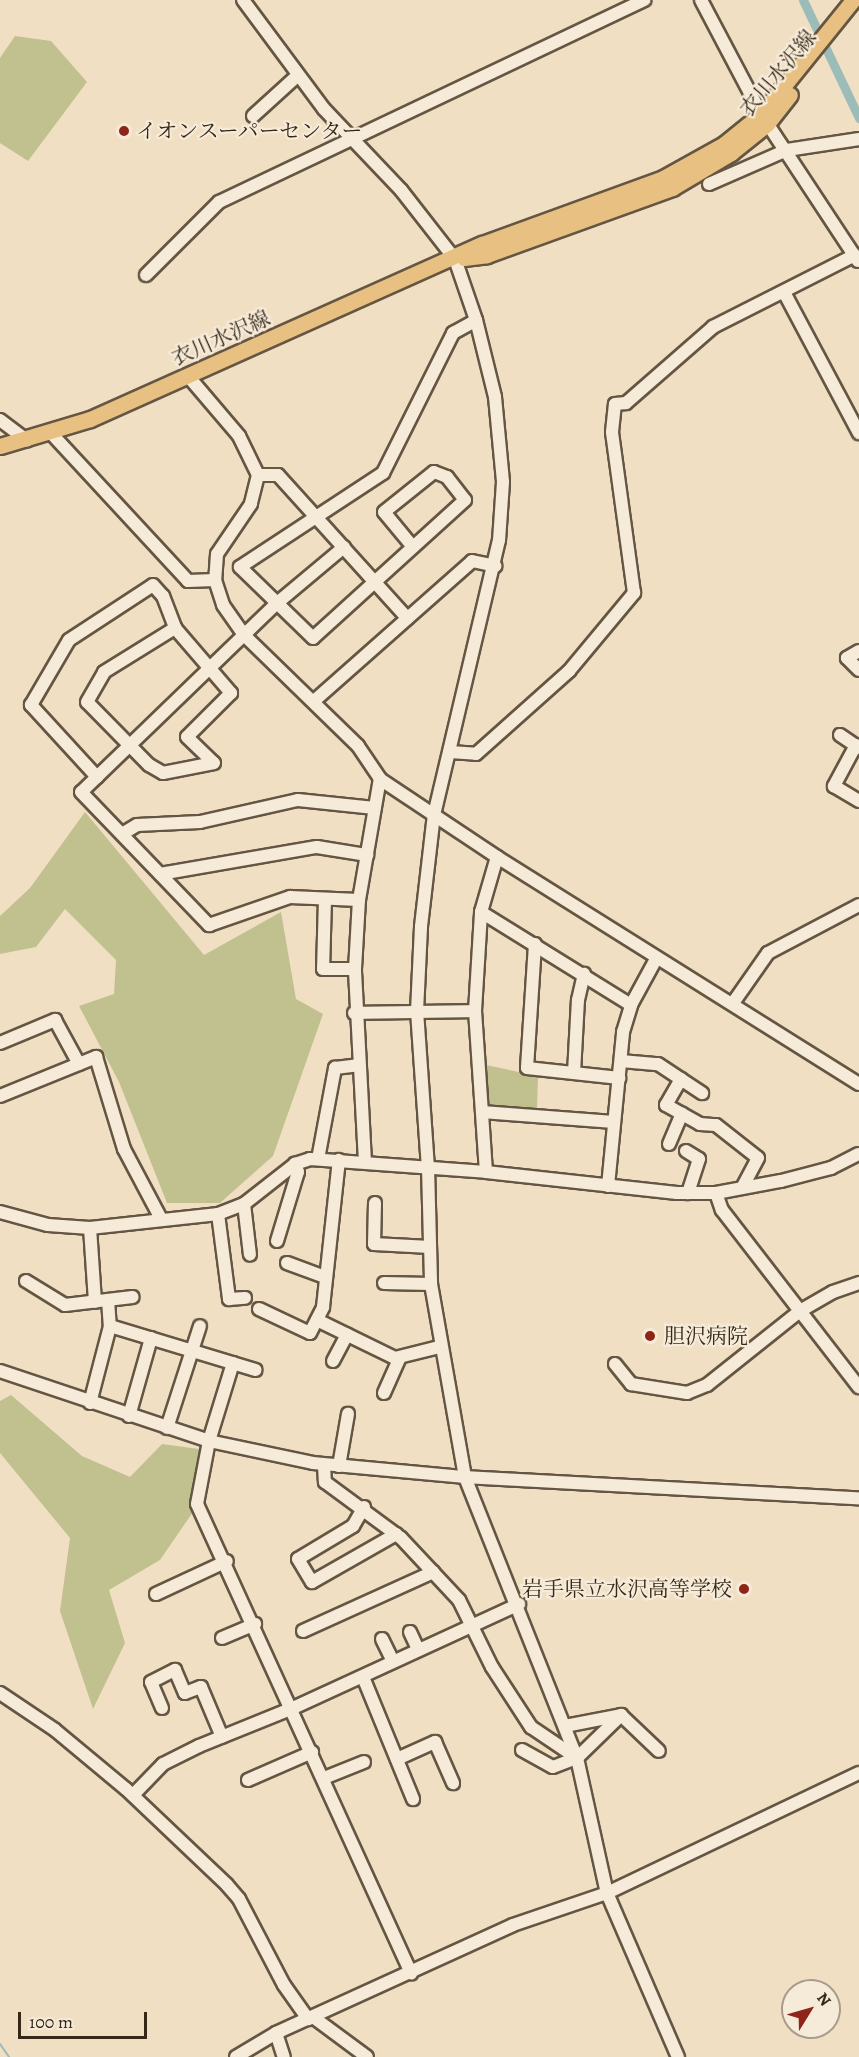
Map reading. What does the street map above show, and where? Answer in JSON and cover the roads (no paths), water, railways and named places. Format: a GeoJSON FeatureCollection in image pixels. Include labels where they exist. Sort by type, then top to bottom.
{"type":"FeatureCollection","features":[{"type":"Feature","properties":{"kind":"main road","name":"衣川水沢線"},"geometry":{"type":"LineString","coordinates":[[790,88],[854,0]]}},
{"type":"Feature","properties":{"kind":"main road","name":"衣川水沢線"},"geometry":{"type":"LineString","coordinates":[[0,446],[50,432],[188,375],[455,259],[482,244],[663,178],[764,119],[859,9]]}},
{"type":"Feature","properties":{"kind":"street"},"geometry":{"type":"LineString","coordinates":[[243,0],[298,75],[350,140],[401,190],[455,259],[476,320],[495,398],[503,482],[495,566],[434,814],[421,927],[417,1011],[428,1167],[431,1284],[439,1347],[465,1477],[519,1604],[577,1758],[607,1893],[678,2057]]}},
{"type":"Feature","properties":{"kind":"street"},"geometry":{"type":"LineString","coordinates":[[146,275],[219,202],[644,0]]}},
{"type":"Feature","properties":{"kind":"street"},"geometry":{"type":"LineString","coordinates":[[450,752],[476,754],[569,671],[634,593],[612,432],[615,404],[626,403],[713,327],[857,258],[787,150],[764,119],[701,0]]}},
{"type":"Feature","properties":{"kind":"street"},"geometry":{"type":"LineString","coordinates":[[253,116],[298,75]]}},
{"type":"Feature","properties":{"kind":"street"},"geometry":{"type":"LineString","coordinates":[[709,184],[787,150],[859,139]]}},
{"type":"Feature","properties":{"kind":"street"},"geometry":{"type":"LineString","coordinates":[[784,292],[859,433]]}},
{"type":"Feature","properties":{"kind":"street"},"geometry":{"type":"LineString","coordinates":[[413,547],[384,512],[434,472],[447,477],[465,500],[313,638],[240,567],[383,473],[453,333],[476,320]]}},
{"type":"Feature","properties":{"kind":"street"},"geometry":{"type":"LineString","coordinates":[[188,375],[239,436],[258,475],[251,504],[217,554],[215,580],[223,605],[244,635],[358,746],[380,779],[656,959],[733,1003],[859,1084]]}},
{"type":"Feature","properties":{"kind":"street"},"geometry":{"type":"LineString","coordinates":[[0,420],[27,440]]}},
{"type":"Feature","properties":{"kind":"street"},"geometry":{"type":"LineString","coordinates":[[50,432],[188,581],[215,580]]}},
{"type":"Feature","properties":{"kind":"street"},"geometry":{"type":"LineString","coordinates":[[258,475],[278,475],[376,580],[406,618]]}},
{"type":"Feature","properties":{"kind":"street"},"geometry":{"type":"LineString","coordinates":[[344,547],[277,603],[81,792],[209,925],[250,907],[290,897],[359,900]]}},
{"type":"Feature","properties":{"kind":"street"},"geometry":{"type":"LineString","coordinates":[[314,701],[472,561],[495,566]]}},
{"type":"Feature","properties":{"kind":"street"},"geometry":{"type":"LineString","coordinates":[[97,777],[31,705],[69,640],[153,585],[163,596],[175,628],[209,671],[231,693],[187,737],[213,763],[163,773],[129,744],[87,702],[104,672],[175,628]]}},
{"type":"Feature","properties":{"kind":"street"},"geometry":{"type":"LineString","coordinates":[[859,651],[847,658],[859,670]]}},
{"type":"Feature","properties":{"kind":"street"},"geometry":{"type":"LineString","coordinates":[[840,735],[857,747],[834,786],[859,801]]}},
{"type":"Feature","properties":{"kind":"street"},"geometry":{"type":"LineString","coordinates":[[366,1162],[354,1013],[355,969],[359,900],[380,779]]}},
{"type":"Feature","properties":{"kind":"street"},"geometry":{"type":"LineString","coordinates":[[122,834],[137,825],[200,822],[298,800],[375,808]]}},
{"type":"Feature","properties":{"kind":"street"},"geometry":{"type":"LineString","coordinates":[[160,874],[317,847],[367,855]]}},
{"type":"Feature","properties":{"kind":"street"},"geometry":{"type":"LineString","coordinates":[[486,1172],[475,1011],[481,912],[497,857]]}},
{"type":"Feature","properties":{"kind":"street"},"geometry":{"type":"LineString","coordinates":[[325,899],[323,969],[355,969]]}},
{"type":"Feature","properties":{"kind":"street"},"geometry":{"type":"LineString","coordinates":[[733,1003],[768,953],[859,905]]}},
{"type":"Feature","properties":{"kind":"street"},"geometry":{"type":"LineString","coordinates":[[481,912],[631,1005]]}},
{"type":"Feature","properties":{"kind":"street"},"geometry":{"type":"LineString","coordinates":[[535,944],[527,1068],[619,1078]]}},
{"type":"Feature","properties":{"kind":"street"},"geometry":{"type":"LineString","coordinates":[[608,1186],[621,1060],[631,1005],[656,959]]}},
{"type":"Feature","properties":{"kind":"street"},"geometry":{"type":"LineString","coordinates":[[574,1073],[578,1000],[584,974]]}},
{"type":"Feature","properties":{"kind":"street"},"geometry":{"type":"LineString","coordinates":[[354,1013],[475,1011]]}},
{"type":"Feature","properties":{"kind":"street"},"geometry":{"type":"LineString","coordinates":[[0,1043],[55,1020],[79,1064]]}},
{"type":"Feature","properties":{"kind":"street"},"geometry":{"type":"LineString","coordinates":[[0,1096],[96,1058],[124,1149],[160,1217]]}},
{"type":"Feature","properties":{"kind":"street"},"geometry":{"type":"LineString","coordinates":[[621,1060],[658,1064],[702,1093]]}},
{"type":"Feature","properties":{"kind":"street"},"geometry":{"type":"LineString","coordinates":[[318,1159],[335,1068],[358,1065]]}},
{"type":"Feature","properties":{"kind":"street"},"geometry":{"type":"LineString","coordinates":[[681,1079],[666,1105],[700,1124],[716,1125],[758,1158],[742,1188]]}},
{"type":"Feature","properties":{"kind":"street"},"geometry":{"type":"LineString","coordinates":[[482,1112],[614,1122]]}},
{"type":"Feature","properties":{"kind":"street"},"geometry":{"type":"LineString","coordinates":[[669,1144],[682,1114]]}},
{"type":"Feature","properties":{"kind":"street"},"geometry":{"type":"LineString","coordinates":[[686,1151],[699,1159],[689,1179],[688,1193]]}},
{"type":"Feature","properties":{"kind":"street"},"geometry":{"type":"LineString","coordinates":[[0,1212],[48,1225],[90,1227],[160,1217],[218,1214],[244,1204],[295,1164],[318,1159],[486,1172],[688,1193],[716,1193],[831,1168],[859,1154]]}},
{"type":"Feature","properties":{"kind":"street"},"geometry":{"type":"LineString","coordinates":[[258,1310],[310,1333],[323,1307],[339,1160]]}},
{"type":"Feature","properties":{"kind":"street"},"geometry":{"type":"LineString","coordinates":[[277,1240],[298,1172],[295,1164]]}},
{"type":"Feature","properties":{"kind":"street"},"geometry":{"type":"LineString","coordinates":[[716,1193],[722,1210],[859,1388]]}},
{"type":"Feature","properties":{"kind":"street"},"geometry":{"type":"LineString","coordinates":[[375,1203],[374,1244],[430,1247]]}},
{"type":"Feature","properties":{"kind":"street"},"geometry":{"type":"LineString","coordinates":[[244,1204],[250,1255]]}},
{"type":"Feature","properties":{"kind":"street"},"geometry":{"type":"LineString","coordinates":[[218,1214],[229,1299],[245,1298]]}},
{"type":"Feature","properties":{"kind":"street"},"geometry":{"type":"LineString","coordinates":[[90,1227],[95,1302]]}},
{"type":"Feature","properties":{"kind":"street"},"geometry":{"type":"LineString","coordinates":[[287,1263],[325,1277]]}},
{"type":"Feature","properties":{"kind":"street"},"geometry":{"type":"LineString","coordinates":[[26,1281],[65,1305],[133,1297]]}},
{"type":"Feature","properties":{"kind":"street"},"geometry":{"type":"LineString","coordinates":[[384,1283],[431,1284]]}},
{"type":"Feature","properties":{"kind":"street"},"geometry":{"type":"LineString","coordinates":[[615,1364],[631,1384],[687,1393],[707,1385],[800,1311],[833,1292],[859,1283]]}},
{"type":"Feature","properties":{"kind":"street"},"geometry":{"type":"LineString","coordinates":[[90,1403],[110,1326],[108,1300]]}},
{"type":"Feature","properties":{"kind":"street"},"geometry":{"type":"LineString","coordinates":[[317,1320],[395,1358],[439,1347]]}},
{"type":"Feature","properties":{"kind":"street"},"geometry":{"type":"LineString","coordinates":[[110,1326],[256,1370]]}},
{"type":"Feature","properties":{"kind":"street"},"geometry":{"type":"LineString","coordinates":[[167,1428],[200,1326]]}},
{"type":"Feature","properties":{"kind":"street"},"geometry":{"type":"LineString","coordinates":[[333,1361],[347,1335]]}},
{"type":"Feature","properties":{"kind":"street"},"geometry":{"type":"LineString","coordinates":[[129,1416],[151,1338]]}},
{"type":"Feature","properties":{"kind":"street"},"geometry":{"type":"LineString","coordinates":[[384,1393],[400,1357]]}},
{"type":"Feature","properties":{"kind":"street"},"geometry":{"type":"LineString","coordinates":[[232,1363],[208,1442],[197,1504],[255,1624],[411,1973]]}},
{"type":"Feature","properties":{"kind":"street"},"geometry":{"type":"LineString","coordinates":[[0,1371],[208,1442],[256,1454],[324,1465],[465,1477],[859,1498]]}},
{"type":"Feature","properties":{"kind":"street"},"geometry":{"type":"LineString","coordinates":[[339,1466],[348,1414]]}},
{"type":"Feature","properties":{"kind":"street"},"geometry":{"type":"LineString","coordinates":[[324,1465],[325,1482],[364,1507],[396,1534],[459,1600],[492,1666],[531,1726],[577,1758]]}},
{"type":"Feature","properties":{"kind":"street"},"geometry":{"type":"LineString","coordinates":[[364,1507],[353,1526],[298,1559],[312,1582],[396,1534]]}},
{"type":"Feature","properties":{"kind":"street"},"geometry":{"type":"LineString","coordinates":[[156,1594],[226,1562]]}},
{"type":"Feature","properties":{"kind":"street"},"geometry":{"type":"LineString","coordinates":[[303,1631],[433,1572]]}},
{"type":"Feature","properties":{"kind":"street"},"geometry":{"type":"LineString","coordinates":[[133,1795],[163,1764],[363,1677],[418,1649],[519,1604]]}},
{"type":"Feature","properties":{"kind":"street"},"geometry":{"type":"LineString","coordinates":[[222,1638],[255,1624]]}},
{"type":"Feature","properties":{"kind":"street"},"geometry":{"type":"LineString","coordinates":[[410,1632],[418,1649]]}},
{"type":"Feature","properties":{"kind":"street"},"geometry":{"type":"LineString","coordinates":[[382,1639],[393,1662]]}},
{"type":"Feature","properties":{"kind":"street"},"geometry":{"type":"LineString","coordinates":[[162,1708],[151,1682],[175,1670],[185,1693],[201,1687],[222,1737]]}},
{"type":"Feature","properties":{"kind":"street"},"geometry":{"type":"LineString","coordinates":[[363,1677],[413,1800]]}},
{"type":"Feature","properties":{"kind":"street"},"geometry":{"type":"LineString","coordinates":[[0,1693],[55,1731],[133,1795],[239,1899],[284,1985],[310,2018],[367,2057]]}},
{"type":"Feature","properties":{"kind":"street"},"geometry":{"type":"LineString","coordinates":[[565,1726],[621,1715]]}},
{"type":"Feature","properties":{"kind":"street"},"geometry":{"type":"LineString","coordinates":[[522,1750],[553,1767],[577,1758],[621,1715]]}},
{"type":"Feature","properties":{"kind":"street"},"geometry":{"type":"LineString","coordinates":[[621,1715],[659,1751]]}},
{"type":"Feature","properties":{"kind":"street"},"geometry":{"type":"LineString","coordinates":[[397,1759],[435,1742],[453,1783]]}},
{"type":"Feature","properties":{"kind":"street"},"geometry":{"type":"LineString","coordinates":[[248,1780],[312,1752]]}},
{"type":"Feature","properties":{"kind":"street"},"geometry":{"type":"LineString","coordinates":[[324,1778],[364,1762]]}},
{"type":"Feature","properties":{"kind":"street"},"geometry":{"type":"LineString","coordinates":[[236,2057],[276,2032],[513,1925],[607,1893],[859,1773]]}},
{"type":"Feature","properties":{"kind":"street"},"geometry":{"type":"LineString","coordinates":[[276,2032],[284,2057]]}},
{"type":"Feature","properties":{"kind":"waterway"},"geometry":{"type":"LineString","coordinates":[[803,0],[859,118]]}},
{"type":"Feature","properties":{"kind":"waterway"},"geometry":{"type":"LineString","coordinates":[[0,2044],[9,2057]]}},
{"type":"Feature","properties":{"kind":"place","name":"イオンスーパーセンター"},"geometry":{"type":"Point","coordinates":[124,131]}},
{"type":"Feature","properties":{"kind":"place","name":"胆沢病院"},"geometry":{"type":"Point","coordinates":[650,1336]}},
{"type":"Feature","properties":{"kind":"place","name":"岩手県立水沢高等学校"},"geometry":{"type":"Point","coordinates":[744,1589]}}]}
